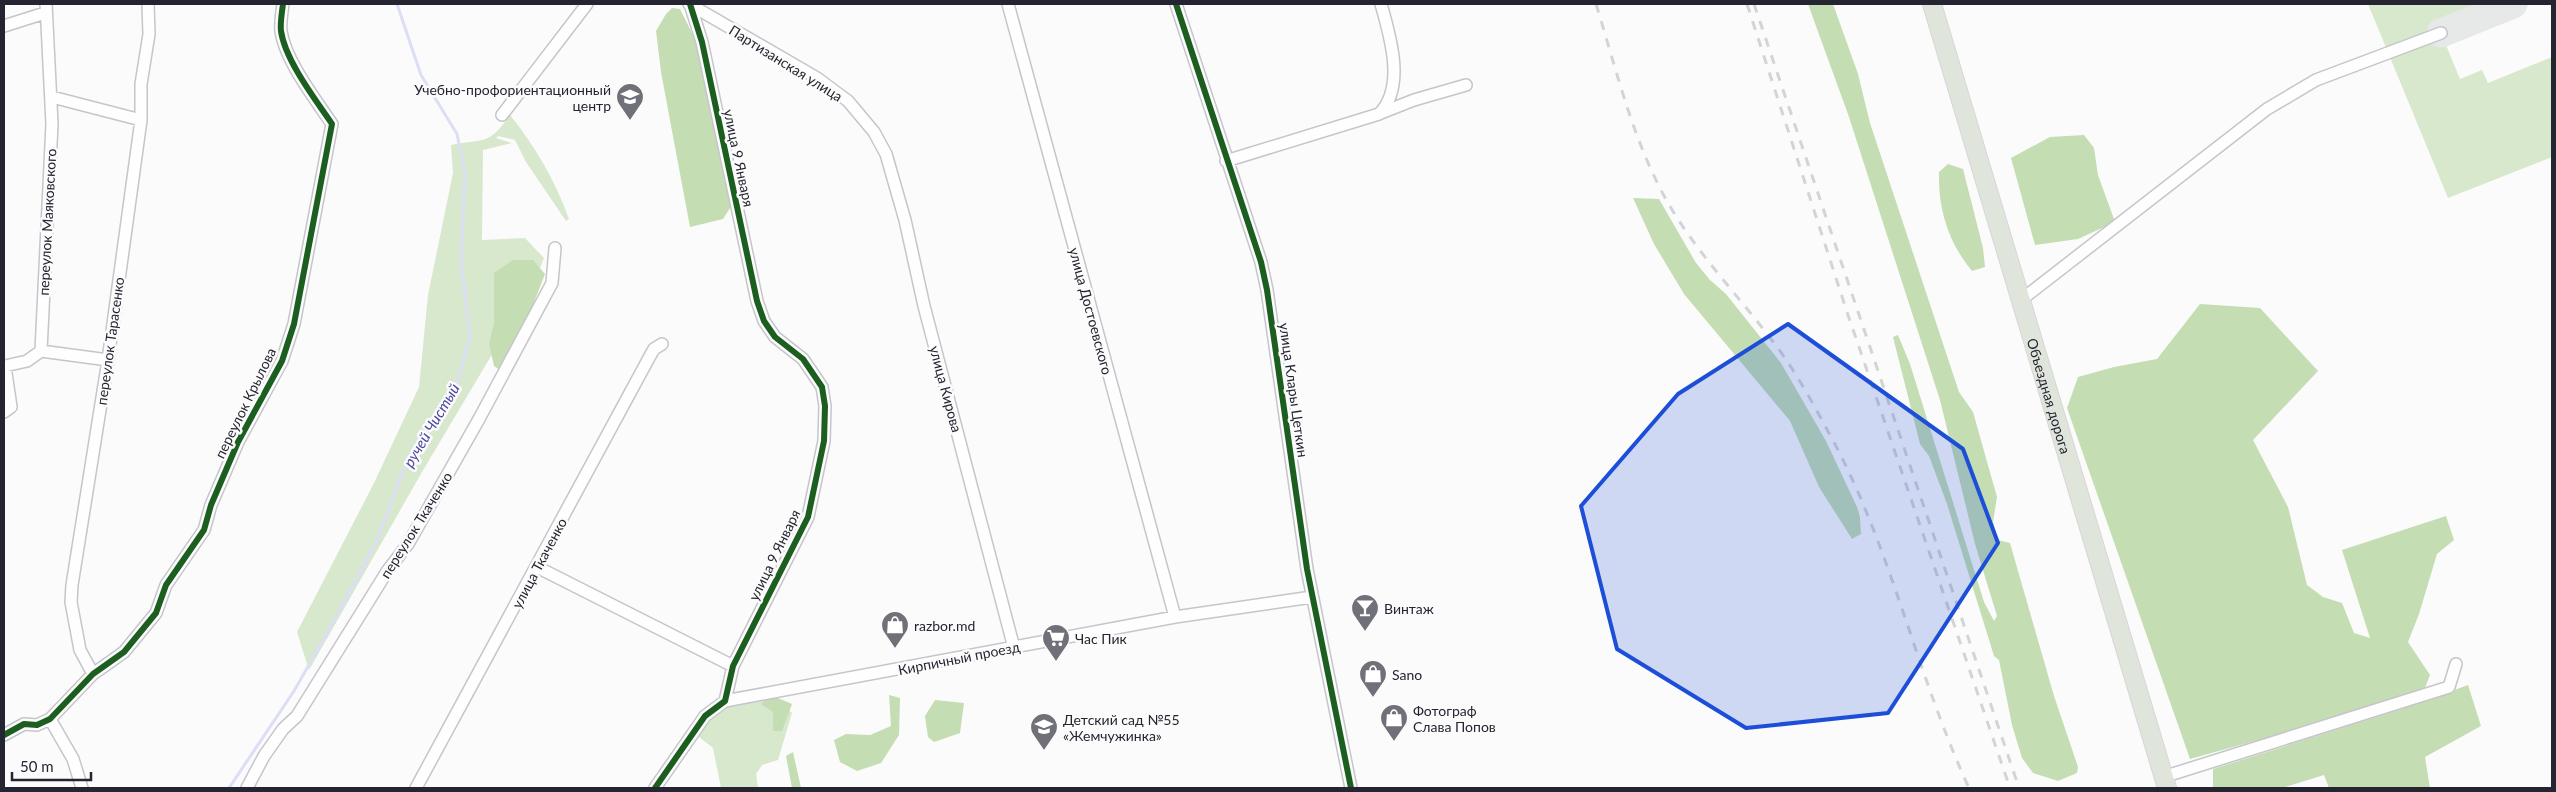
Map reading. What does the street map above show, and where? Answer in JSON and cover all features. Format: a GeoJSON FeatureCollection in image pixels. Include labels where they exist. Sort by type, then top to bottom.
{"type":"FeatureCollection","features":[{"type":"Feature","properties":{"kind":"main road","name":"Объездная дорога"},"geometry":{"type":"LineString","coordinates":[[1932,4],[2165,783]]}},
{"type":"Feature","properties":{"kind":"street","name":"переулок Тарасенко"},"geometry":{"type":"LineString","coordinates":[[93,674],[80,650],[71,602],[72,585],[108,360],[141,120],[141,84],[149,34],[148,4]]}},
{"type":"Feature","properties":{"kind":"street","name":"переулок Крылова"},"geometry":{"type":"LineString","coordinates":[[50,718],[93,674],[124,652],[156,613],[166,585],[208,522],[211,505],[234,451],[282,360],[294,324],[332,124],[296,70],[283,40],[280,29],[283,4]]}},
{"type":"Feature","properties":{"kind":"street"},"geometry":{"type":"LineString","coordinates":[[502,115],[587,4]]}},
{"type":"Feature","properties":{"kind":"street","name":"Партизанская улица"},"geometry":{"type":"LineString","coordinates":[[689,4],[817,78],[854,106],[874,132]]}},
{"type":"Feature","properties":{"kind":"street","name":"улица 9 Января"},"geometry":{"type":"LineString","coordinates":[[689,4],[702,42],[756,301],[764,321],[775,337],[803,359],[812,370],[822,387],[825,406],[824,441],[808,517],[733,666],[725,701]]}},
{"type":"Feature","properties":{"kind":"street","name":"улица Достоевского"},"geometry":{"type":"LineString","coordinates":[[1008,4],[1175,617]]}},
{"type":"Feature","properties":{"kind":"street","name":"улица Клары Цеткин"},"geometry":{"type":"LineString","coordinates":[[1176,4],[1226,161],[1261,262],[1267,290],[1312,597],[1351,788]]}},
{"type":"Feature","properties":{"kind":"street"},"geometry":{"type":"LineString","coordinates":[[1379,114],[1388,105],[1392,93],[1393,74],[1389,33],[1381,4]]}},
{"type":"Feature","properties":{"kind":"street"},"geometry":{"type":"LineString","coordinates":[[4,26],[46,8]]}},
{"type":"Feature","properties":{"kind":"street","name":"переулок Маяковского"},"geometry":{"type":"LineString","coordinates":[[41,351],[52,96],[46,8]]}},
{"type":"Feature","properties":{"kind":"street"},"geometry":{"type":"LineString","coordinates":[[2020,300],[2267,109],[2316,80],[2441,33]]}},
{"type":"Feature","properties":{"kind":"street"},"geometry":{"type":"LineString","coordinates":[[1226,161],[1379,114],[1414,100],[1466,86]]}},
{"type":"Feature","properties":{"kind":"street"},"geometry":{"type":"LineString","coordinates":[[52,96],[141,120]]}},
{"type":"Feature","properties":{"kind":"street","name":"улица Кирова"},"geometry":{"type":"LineString","coordinates":[[874,132],[886,154],[905,220],[924,306],[1014,648]]}},
{"type":"Feature","properties":{"kind":"street","name":"переулок Ткаченко"},"geometry":{"type":"LineString","coordinates":[[247,788],[264,756],[283,729],[297,716],[378,586],[408,544],[552,284],[555,248]]}},
{"type":"Feature","properties":{"kind":"street","name":"улица Ткаченко"},"geometry":{"type":"LineString","coordinates":[[419,787],[650,356],[654,349],[662,344]]}},
{"type":"Feature","properties":{"kind":"street"},"geometry":{"type":"LineString","coordinates":[[4,412],[11,407],[5,366],[27,361],[41,351],[108,360]]}},
{"type":"Feature","properties":{"kind":"street"},"geometry":{"type":"LineString","coordinates":[[537,567],[733,666]]}},
{"type":"Feature","properties":{"kind":"street","name":"Кирпичный проезд"},"geometry":{"type":"LineString","coordinates":[[725,701],[1175,617],[1312,597]]}},
{"type":"Feature","properties":{"kind":"street"},"geometry":{"type":"LineString","coordinates":[[2165,783],[2449,687],[2456,664]]}},
{"type":"Feature","properties":{"kind":"street"},"geometry":{"type":"LineString","coordinates":[[656,788],[705,716],[725,701]]}},
{"type":"Feature","properties":{"kind":"street"},"geometry":{"type":"LineString","coordinates":[[4,735],[24,724],[37,725],[50,718],[73,759],[82,788]]}},
{"type":"Feature","properties":{"kind":"highlighted area"},"geometry":{"type":"Polygon","coordinates":[[[1788,324],[1963,449],[1998,543],[1888,713],[1746,728],[1617,649],[1581,506],[1678,394],[1788,324]]]}},
{"type":"Feature","properties":{"kind":"green space"},"geometry":{"type":"Polygon","coordinates":[[[1808,4],[1833,4],[1858,74],[1870,123],[1959,392],[1973,412],[1997,497],[1993,522],[1998,540],[2010,543],[2054,696],[2078,767],[2077,773],[2058,781],[2033,773],[2022,758],[2012,725],[1999,660],[1994,656],[1947,504],[1929,456],[1920,444],[1893,337],[1898,335],[1910,364],[1984,602],[1994,621],[1997,616],[1975,544],[1940,400],[1849,117],[1808,4]]]}},
{"type":"Feature","properties":{"kind":"green space"},"geometry":{"type":"Polygon","coordinates":[[[2368,4],[2479,4],[2436,21],[2460,79],[2482,70],[2488,83],[2552,57],[2552,157],[2448,198],[2368,4]]]}},
{"type":"Feature","properties":{"kind":"green space"},"geometry":{"type":"Polygon","coordinates":[[[672,8],[680,9],[699,47],[732,205],[723,219],[690,227],[661,72],[656,31],[672,8]]]}},
{"type":"Feature","properties":{"kind":"green space"},"geometry":{"type":"Polygon","coordinates":[[[510,115],[544,165],[569,219],[566,221],[526,162],[515,140],[498,136],[496,138],[512,143],[483,150],[482,240],[525,238],[544,258],[534,284],[422,472],[309,670],[297,632],[374,483],[419,387],[428,295],[453,173],[451,145],[479,141],[491,136],[503,125],[510,115]]]}},
{"type":"Feature","properties":{"kind":"green space"},"geometry":{"type":"Polygon","coordinates":[[[2084,135],[2094,148],[2098,175],[2115,222],[2078,239],[2035,245],[2011,158],[2050,137],[2084,135]]]}},
{"type":"Feature","properties":{"kind":"green space"},"geometry":{"type":"Polygon","coordinates":[[[1948,164],[1963,169],[1983,248],[1985,267],[1972,271],[1951,237],[1940,199],[1939,172],[1948,164]]]}},
{"type":"Feature","properties":{"kind":"green space"},"geometry":{"type":"Polygon","coordinates":[[[1633,198],[1659,199],[1696,263],[1710,280],[1726,294],[1781,363],[1826,441],[1857,507],[1860,517],[1861,534],[1852,539],[1819,487],[1790,421],[1684,294],[1654,244],[1633,198]]]}},
{"type":"Feature","properties":{"kind":"green space"},"geometry":{"type":"Polygon","coordinates":[[[513,260],[533,260],[545,274],[529,315],[504,359],[501,371],[494,366],[489,344],[494,323],[494,273],[513,260]]]}},
{"type":"Feature","properties":{"kind":"green space"},"geometry":{"type":"Polygon","coordinates":[[[2200,304],[2260,308],[2318,371],[2253,440],[2288,507],[2307,585],[2323,597],[2342,603],[2354,633],[2370,638],[2342,550],[2446,516],[2454,540],[2437,554],[2419,614],[2408,642],[2430,675],[2425,688],[2320,723],[2190,759],[2067,408],[2078,377],[2114,367],[2157,359],[2200,304]]]}},
{"type":"Feature","properties":{"kind":"green space"},"geometry":{"type":"Polygon","coordinates":[[[2468,685],[2481,726],[2425,757],[2430,788],[2329,788],[2324,775],[2282,788],[2213,788],[2213,769],[2402,709],[2468,685]]]}},
{"type":"Feature","properties":{"kind":"green space"},"geometry":{"type":"Polygon","coordinates":[[[771,695],[792,704],[782,731],[773,731],[773,712],[761,704],[771,695]]]}},
{"type":"Feature","properties":{"kind":"green space"},"geometry":{"type":"Polygon","coordinates":[[[889,695],[900,698],[899,735],[881,763],[857,771],[840,762],[834,740],[846,734],[870,735],[891,726],[889,695]]]}},
{"type":"Feature","properties":{"kind":"green space"},"geometry":{"type":"Polygon","coordinates":[[[773,697],[792,713],[778,760],[762,765],[756,774],[758,788],[721,788],[713,748],[698,736],[715,716],[730,706],[773,697]]]}},
{"type":"Feature","properties":{"kind":"green space"},"geometry":{"type":"Polygon","coordinates":[[[935,700],[964,703],[960,733],[934,742],[928,737],[925,716],[935,700]]]}},
{"type":"Feature","properties":{"kind":"green space"},"geometry":{"type":"Polygon","coordinates":[[[793,752],[801,788],[792,788],[786,756],[793,752]]]}},
{"type":"Feature","properties":{"kind":"waterway","name":"ручей Чистый"},"geometry":{"type":"LineString","coordinates":[[229,788],[294,691],[339,612],[377,540],[409,455],[456,388],[470,336],[461,260],[465,173],[457,134],[421,75],[397,4]]}},
{"type":"Feature","properties":{"kind":"taxiway"},"geometry":{"type":"LineString","coordinates":[[2441,33],[2513,4]]}},
{"type":"Feature","properties":{"kind":"railway"},"geometry":{"type":"LineString","coordinates":[[1596,4],[1629,112],[1648,164],[1660,189],[1696,246],[1759,323],[1789,365],[1822,420],[1857,489],[1890,574],[1935,704],[1969,788]]}},
{"type":"Feature","properties":{"kind":"railway"},"geometry":{"type":"LineString","coordinates":[[1747,4],[1847,312],[2010,788]]}},
{"type":"Feature","properties":{"kind":"railway"},"geometry":{"type":"LineString","coordinates":[[1754,4],[2019,788]]}},
{"type":"Feature","properties":{"kind":"cycle path"},"geometry":{"type":"LineString","coordinates":[[4,735],[24,724],[37,725],[50,719],[93,674],[124,652],[156,613],[166,585],[204,530],[211,505],[238,442],[282,361],[294,324],[332,124],[294,67],[288,54],[281,31],[283,4]]}},
{"type":"Feature","properties":{"kind":"cycle path"},"geometry":{"type":"LineString","coordinates":[[655,788],[705,716],[725,701],[733,666],[808,517],[824,441],[825,406],[822,387],[803,359],[775,337],[764,321],[757,301],[702,42],[690,4]]}},
{"type":"Feature","properties":{"kind":"cycle path"},"geometry":{"type":"LineString","coordinates":[[1176,4],[1261,262],[1267,290],[1307,569],[1351,788]]}},
{"type":"Feature","properties":{"kind":"place","name":"Учебно-профориентационный центр"},"geometry":{"type":"Point","coordinates":[630,121]}},
{"type":"Feature","properties":{"kind":"place","name":"Винтаж"},"geometry":{"type":"Point","coordinates":[1365,632]}},
{"type":"Feature","properties":{"kind":"place","name":"razbor.md"},"geometry":{"type":"Point","coordinates":[895,649]}},
{"type":"Feature","properties":{"kind":"place","name":"Час Пик"},"geometry":{"type":"Point","coordinates":[1056,662]}},
{"type":"Feature","properties":{"kind":"place","name":"Sano"},"geometry":{"type":"Point","coordinates":[1373,698]}},
{"type":"Feature","properties":{"kind":"place","name":"Фотограф Слава Попов"},"geometry":{"type":"Point","coordinates":[1394,742]}},
{"type":"Feature","properties":{"kind":"place","name":"Детский сад №55 «Жемчужинка»"},"geometry":{"type":"Point","coordinates":[1044,751]}}]}
